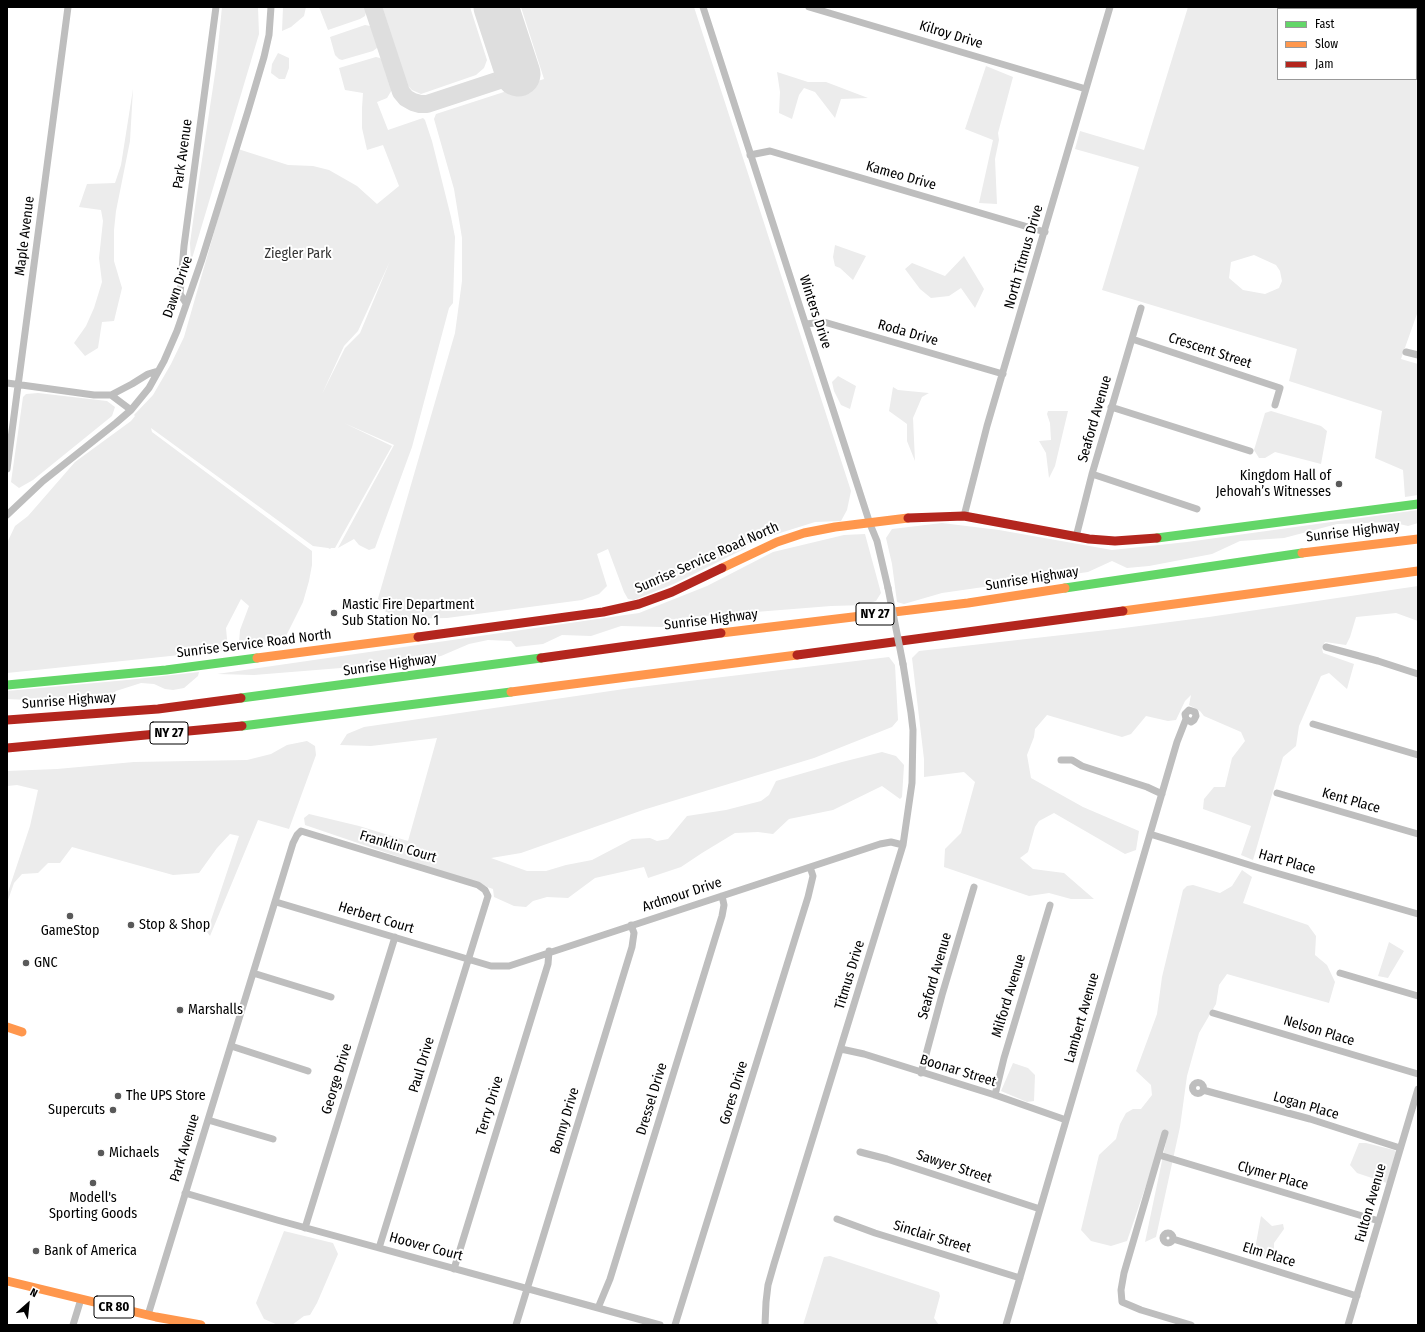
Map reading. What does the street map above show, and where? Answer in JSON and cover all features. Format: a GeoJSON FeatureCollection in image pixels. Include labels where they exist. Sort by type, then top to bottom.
{"type":"FeatureCollection","features":[{"type":"Feature","properties":{"kind":"main road","name":"Sunrise Service Road North"},"geometry":{"type":"LineString","coordinates":[[7,685],[166,670],[603,612],[639,604],[672,592],[765,546],[791,537],[821,530],[906,518],[964,516],[1076,537],[1115,541],[1151,539],[1418,504]]}},
{"type":"Feature","properties":{"kind":"main road","name":"Sunrise Highway"},"geometry":{"type":"LineString","coordinates":[[7,720],[158,709],[331,687],[696,636],[968,603],[1286,555],[1418,538]]}},
{"type":"Feature","properties":{"kind":"main road","name":"NY 27"},"geometry":{"type":"LineString","coordinates":[[7,748],[258,725],[844,649],[1418,571]]}},
{"type":"Feature","properties":{"kind":"main road"},"geometry":{"type":"LineString","coordinates":[[7,1027],[22,1032]]}},
{"type":"Feature","properties":{"kind":"main road","name":"CR 80"},"geometry":{"type":"LineString","coordinates":[[7,1281],[148,1315],[201,1325]]}},
{"type":"Feature","properties":{"kind":"street","name":"Maple Avenue"},"geometry":{"type":"LineString","coordinates":[[7,469],[68,7]]}},
{"type":"Feature","properties":{"kind":"street","name":"Park Avenue"},"geometry":{"type":"LineString","coordinates":[[186,303],[180,294],[184,253],[216,7]]}},
{"type":"Feature","properties":{"kind":"street","name":"Dawn Drive"},"geometry":{"type":"LineString","coordinates":[[7,515],[43,481],[116,424],[131,410],[149,388],[172,345],[213,224],[264,57],[271,7]]}},
{"type":"Feature","properties":{"kind":"street","name":"Winters Drive"},"geometry":{"type":"LineString","coordinates":[[703,7],[870,524],[878,541],[895,626]]}},
{"type":"Feature","properties":{"kind":"street","name":"Kilroy Drive"},"geometry":{"type":"LineString","coordinates":[[809,7],[1086,89]]}},
{"type":"Feature","properties":{"kind":"street","name":"North Titmus Drive"},"geometry":{"type":"LineString","coordinates":[[964,516],[978,461],[1110,7]]}},
{"type":"Feature","properties":{"kind":"street","name":"Kameo Drive"},"geometry":{"type":"LineString","coordinates":[[750,155],[770,151],[1045,232]]}},
{"type":"Feature","properties":{"kind":"street","name":"Seaford Avenue"},"geometry":{"type":"LineString","coordinates":[[1076,537],[1111,407],[1141,308]]}},
{"type":"Feature","properties":{"kind":"street","name":"Roda Drive"},"geometry":{"type":"LineString","coordinates":[[806,324],[824,322],[1003,374]]}},
{"type":"Feature","properties":{"kind":"street","name":"Crescent Street"},"geometry":{"type":"LineString","coordinates":[[1132,339],[1280,388],[1275,405]]}},
{"type":"Feature","properties":{"kind":"street"},"geometry":{"type":"LineString","coordinates":[[1406,352],[1418,355]]}},
{"type":"Feature","properties":{"kind":"street"},"geometry":{"type":"LineString","coordinates":[[7,383],[94,395],[111,395],[148,374],[158,371]]}},
{"type":"Feature","properties":{"kind":"street"},"geometry":{"type":"LineString","coordinates":[[111,395],[131,410]]}},
{"type":"Feature","properties":{"kind":"street"},"geometry":{"type":"LineString","coordinates":[[1111,407],[1250,451]]}},
{"type":"Feature","properties":{"kind":"street"},"geometry":{"type":"LineString","coordinates":[[1092,474],[1197,508]]}},
{"type":"Feature","properties":{"kind":"street","name":"Titmus Drive"},"geometry":{"type":"LineString","coordinates":[[765,1325],[768,1285],[903,845],[912,782],[912,730],[911,713],[903,664],[895,626]]}},
{"type":"Feature","properties":{"kind":"street"},"geometry":{"type":"LineString","coordinates":[[1326,648],[1378,661],[1418,674]]}},
{"type":"Feature","properties":{"kind":"street","name":"Lambert Avenue"},"geometry":{"type":"LineString","coordinates":[[1006,1325],[1177,742],[1186,719]]}},
{"type":"Feature","properties":{"kind":"street"},"geometry":{"type":"LineString","coordinates":[[1313,724],[1418,755]]}},
{"type":"Feature","properties":{"kind":"street"},"geometry":{"type":"LineString","coordinates":[[1061,760],[1072,760],[1082,766],[1147,787],[1162,794]]}},
{"type":"Feature","properties":{"kind":"street","name":"Kent Place"},"geometry":{"type":"LineString","coordinates":[[1277,793],[1418,834]]}},
{"type":"Feature","properties":{"kind":"street","name":"Park Avenue"},"geometry":{"type":"LineString","coordinates":[[148,1315],[293,843],[297,835],[302,832]]}},
{"type":"Feature","properties":{"kind":"street","name":"Franklin Court"},"geometry":{"type":"LineString","coordinates":[[302,832],[478,885],[485,890]]}},
{"type":"Feature","properties":{"kind":"street","name":"Hart Place"},"geometry":{"type":"LineString","coordinates":[[1150,834],[1418,914]]}},
{"type":"Feature","properties":{"kind":"street","name":"Ardmour Drive"},"geometry":{"type":"LineString","coordinates":[[469,960],[491,966],[509,966],[880,844],[891,842],[903,845]]}},
{"type":"Feature","properties":{"kind":"street","name":"Gores Drive"},"geometry":{"type":"LineString","coordinates":[[675,1325],[808,897],[813,876],[810,868]]}},
{"type":"Feature","properties":{"kind":"street","name":"Seaford Avenue"},"geometry":{"type":"LineString","coordinates":[[922,1073],[942,995],[974,887]]}},
{"type":"Feature","properties":{"kind":"street","name":"Paul Drive"},"geometry":{"type":"LineString","coordinates":[[379,1248],[487,900],[488,896],[485,890]]}},
{"type":"Feature","properties":{"kind":"street","name":"Dressel Drive"},"geometry":{"type":"LineString","coordinates":[[598,1308],[610,1279],[722,916],[724,905],[722,896]]}},
{"type":"Feature","properties":{"kind":"street","name":"Herbert Court"},"geometry":{"type":"LineString","coordinates":[[276,902],[469,960]]}},
{"type":"Feature","properties":{"kind":"street","name":"Milford Avenue"},"geometry":{"type":"LineString","coordinates":[[995,1095],[1004,1058],[1050,905]]}},
{"type":"Feature","properties":{"kind":"street","name":"Bonny Drive"},"geometry":{"type":"LineString","coordinates":[[516,1325],[632,947],[634,933],[631,925]]}},
{"type":"Feature","properties":{"kind":"street","name":"George Drive"},"geometry":{"type":"LineString","coordinates":[[305,1228],[395,937]]}},
{"type":"Feature","properties":{"kind":"street","name":"Terry Drive"},"geometry":{"type":"LineString","coordinates":[[454,1268],[548,964],[549,952]]}},
{"type":"Feature","properties":{"kind":"street"},"geometry":{"type":"LineString","coordinates":[[253,973],[332,997]]}},
{"type":"Feature","properties":{"kind":"street"},"geometry":{"type":"LineString","coordinates":[[1340,973],[1418,996]]}},
{"type":"Feature","properties":{"kind":"street","name":"Nelson Place"},"geometry":{"type":"LineString","coordinates":[[1214,1013],[1418,1074]]}},
{"type":"Feature","properties":{"kind":"street"},"geometry":{"type":"LineString","coordinates":[[231,1046],[308,1071]]}},
{"type":"Feature","properties":{"kind":"street","name":"Boonar Street"},"geometry":{"type":"LineString","coordinates":[[841,1049],[864,1054],[995,1095],[1066,1120]]}},
{"type":"Feature","properties":{"kind":"street","name":"Fulton Avenue"},"geometry":{"type":"LineString","coordinates":[[1348,1325],[1418,1089]]}},
{"type":"Feature","properties":{"kind":"street","name":"Logan Place"},"geometry":{"type":"LineString","coordinates":[[1203,1090],[1310,1119],[1400,1148]]}},
{"type":"Feature","properties":{"kind":"street"},"geometry":{"type":"LineString","coordinates":[[208,1120],[273,1139]]}},
{"type":"Feature","properties":{"kind":"street"},"geometry":{"type":"LineString","coordinates":[[1165,1133],[1124,1273],[1121,1290],[1122,1302],[1140,1310],[1191,1325]]}},
{"type":"Feature","properties":{"kind":"street","name":"Sawyer Street"},"geometry":{"type":"LineString","coordinates":[[860,1152],[887,1159],[1040,1209]]}},
{"type":"Feature","properties":{"kind":"street","name":"Clymer Place"},"geometry":{"type":"LineString","coordinates":[[1159,1155],[1379,1221]]}},
{"type":"Feature","properties":{"kind":"street","name":"Hoover Court"},"geometry":{"type":"LineString","coordinates":[[185,1193],[305,1228],[660,1325]]}},
{"type":"Feature","properties":{"kind":"street","name":"Sinclair Street"},"geometry":{"type":"LineString","coordinates":[[837,1219],[875,1233],[1020,1278]]}},
{"type":"Feature","properties":{"kind":"street","name":"Elm Place"},"geometry":{"type":"LineString","coordinates":[[1173,1239],[1357,1296]]}},
{"type":"Feature","properties":{"kind":"street"},"geometry":{"type":"LineString","coordinates":[[73,1325],[81,1299]]}},
{"type":"Feature","properties":{"kind":"green space"},"geometry":{"type":"Polygon","coordinates":[[[222,7],[258,7],[259,34],[191,262],[190,243],[216,67],[222,7]]]}},
{"type":"Feature","properties":{"kind":"green space"},"geometry":{"type":"Polygon","coordinates":[[[283,7],[306,7],[304,16],[291,27],[282,31],[283,7]]]}},
{"type":"Feature","properties":{"kind":"green space"},"geometry":{"type":"Polygon","coordinates":[[[319,7],[366,7],[367,9],[365,16],[360,19],[328,30],[319,7]]]}},
{"type":"Feature","properties":{"kind":"green space"},"geometry":{"type":"Polygon","coordinates":[[[380,7],[470,7],[487,60],[484,68],[476,75],[421,94],[412,90],[404,82],[380,7]]]}},
{"type":"Feature","properties":{"kind":"green space"},"geometry":{"type":"Polygon","coordinates":[[[521,7],[694,7],[851,491],[847,510],[841,521],[815,522],[745,544],[746,548],[676,583],[634,600],[628,599],[624,592],[608,549],[597,554],[607,586],[599,594],[582,600],[447,618],[402,619],[380,609],[377,602],[455,333],[462,281],[462,238],[454,189],[434,119],[436,114],[544,79],[521,7]]]}},
{"type":"Feature","properties":{"kind":"green space"},"geometry":{"type":"Polygon","coordinates":[[[1188,7],[1418,7],[1418,311],[1401,359],[1418,364],[1418,495],[1405,497],[1403,470],[1375,458],[1382,411],[1289,381],[1297,349],[1102,290],[1139,167],[1075,149],[1080,131],[1144,150],[1188,7]],[[1254,255],[1231,262],[1229,278],[1243,290],[1265,294],[1279,288],[1282,281],[1280,271],[1276,265],[1254,255]]]}},
{"type":"Feature","properties":{"kind":"green space"},"geometry":{"type":"Polygon","coordinates":[[[365,25],[370,26],[374,30],[377,48],[373,51],[342,60],[339,59],[335,55],[330,37],[365,25]]]}},
{"type":"Feature","properties":{"kind":"green space"},"geometry":{"type":"Polygon","coordinates":[[[278,53],[289,58],[289,68],[285,79],[279,79],[271,73],[272,64],[278,53]]]}},
{"type":"Feature","properties":{"kind":"green space","name":"Ziegler Park"},"geometry":{"type":"Polygon","coordinates":[[[376,57],[380,58],[385,62],[393,88],[387,98],[377,102],[388,130],[423,118],[425,120],[432,141],[455,237],[453,303],[449,308],[412,447],[375,548],[369,550],[359,545],[354,539],[338,548],[394,445],[344,423],[392,446],[335,548],[330,549],[313,546],[151,428],[152,432],[312,551],[312,565],[303,602],[283,642],[239,642],[240,630],[249,606],[241,599],[226,628],[228,650],[7,673],[7,543],[15,526],[28,516],[75,462],[131,421],[135,416],[134,415],[153,395],[171,364],[184,337],[238,149],[288,165],[313,166],[329,170],[357,186],[377,204],[399,186],[383,145],[367,150],[362,128],[363,93],[345,90],[339,68],[376,57]],[[390,261],[358,331],[344,346],[322,394],[345,348],[360,333],[390,261]]]}},
{"type":"Feature","properties":{"kind":"green space"},"geometry":{"type":"Polygon","coordinates":[[[986,66],[1013,77],[998,133],[999,140],[995,159],[997,204],[979,203],[993,140],[965,129],[986,66]]]}},
{"type":"Feature","properties":{"kind":"green space"},"geometry":{"type":"Polygon","coordinates":[[[777,72],[808,82],[826,82],[868,98],[841,99],[835,118],[815,92],[804,88],[799,95],[792,119],[779,113],[780,92],[777,72]]]}},
{"type":"Feature","properties":{"kind":"green space"},"geometry":{"type":"Polygon","coordinates":[[[133,89],[130,141],[116,211],[114,230],[114,261],[122,288],[114,321],[102,322],[98,348],[85,356],[74,343],[86,326],[94,308],[102,282],[99,258],[103,221],[101,210],[79,207],[87,184],[115,183],[121,165],[133,89]]]}},
{"type":"Feature","properties":{"kind":"green space"},"geometry":{"type":"Polygon","coordinates":[[[835,245],[866,256],[853,280],[840,268],[835,266],[833,257],[835,245]]]}},
{"type":"Feature","properties":{"kind":"green space"},"geometry":{"type":"Polygon","coordinates":[[[964,256],[984,289],[975,308],[961,288],[949,296],[931,298],[920,289],[905,269],[912,263],[945,276],[964,256]]]}},
{"type":"Feature","properties":{"kind":"green space"},"geometry":{"type":"Polygon","coordinates":[[[838,376],[856,386],[850,409],[841,405],[834,391],[832,382],[838,376]]]}},
{"type":"Feature","properties":{"kind":"green space"},"geometry":{"type":"Polygon","coordinates":[[[893,387],[898,390],[929,393],[922,397],[913,418],[915,461],[907,441],[907,424],[889,411],[893,387]]]}},
{"type":"Feature","properties":{"kind":"green space"},"geometry":{"type":"Polygon","coordinates":[[[38,393],[107,401],[115,407],[112,416],[33,480],[19,488],[11,482],[23,397],[26,394],[38,393]]]}},
{"type":"Feature","properties":{"kind":"green space"},"geometry":{"type":"Polygon","coordinates":[[[1048,411],[1068,411],[1055,466],[1049,478],[1046,453],[1039,441],[1051,440],[1050,423],[1047,414],[1048,411]]]}},
{"type":"Feature","properties":{"kind":"green space"},"geometry":{"type":"Polygon","coordinates":[[[1271,411],[1321,426],[1327,431],[1321,464],[1275,452],[1265,458],[1259,458],[1254,450],[1265,413],[1271,411]]]}},
{"type":"Feature","properties":{"kind":"green space"},"geometry":{"type":"Polygon","coordinates":[[[1418,510],[1418,523],[1408,526],[1391,522],[1337,524],[1284,538],[1240,541],[1212,554],[1149,566],[1127,568],[1112,561],[1088,572],[942,593],[904,604],[897,602],[892,564],[886,538],[892,529],[942,523],[999,530],[1112,550],[1187,542],[1418,510]]]}},
{"type":"Feature","properties":{"kind":"green space"},"geometry":{"type":"Polygon","coordinates":[[[865,534],[881,593],[876,601],[865,605],[831,606],[680,618],[662,627],[621,626],[591,636],[562,635],[543,644],[516,647],[511,641],[488,640],[469,644],[441,656],[415,661],[400,667],[341,668],[254,675],[217,674],[639,613],[707,586],[773,552],[844,535],[865,534]]]}},
{"type":"Feature","properties":{"kind":"green space"},"geometry":{"type":"Polygon","coordinates":[[[1418,586],[1418,621],[1396,613],[1356,617],[1346,645],[1325,642],[1322,648],[1323,653],[1354,664],[1347,689],[1329,673],[1321,676],[1299,726],[1296,746],[1283,757],[1253,860],[1241,855],[1251,826],[1203,809],[1204,799],[1214,787],[1225,787],[1232,758],[1245,741],[1241,732],[1204,716],[1200,711],[1189,705],[1191,695],[1185,701],[1176,720],[1168,721],[1146,716],[1131,734],[1122,737],[1047,715],[1035,729],[1034,737],[1027,755],[1031,778],[1083,807],[1139,831],[1136,850],[1125,854],[1054,813],[1039,821],[1035,827],[1028,852],[1020,858],[1033,869],[1064,873],[1094,899],[1071,899],[1049,893],[1029,896],[944,867],[945,849],[961,833],[975,782],[964,772],[924,777],[924,759],[912,658],[919,651],[1209,617],[1418,586]]]}},
{"type":"Feature","properties":{"kind":"green space"},"geometry":{"type":"Polygon","coordinates":[[[889,657],[895,665],[898,720],[892,727],[814,758],[643,810],[521,853],[491,858],[527,871],[546,871],[592,860],[632,839],[650,838],[657,841],[668,839],[687,816],[726,810],[761,801],[769,795],[776,781],[882,752],[896,756],[904,765],[902,797],[900,799],[882,786],[833,810],[789,819],[773,834],[758,832],[735,833],[681,867],[648,878],[644,867],[595,878],[568,898],[547,897],[533,901],[526,907],[514,906],[494,897],[493,889],[305,825],[304,818],[309,814],[359,826],[408,841],[437,738],[371,746],[340,745],[347,734],[364,727],[631,688],[889,657]]]}},
{"type":"Feature","properties":{"kind":"green space"},"geometry":{"type":"Polygon","coordinates":[[[199,672],[198,676],[184,688],[173,690],[165,689],[154,684],[141,683],[116,691],[103,701],[86,701],[55,697],[50,701],[7,699],[7,691],[199,672]]]}},
{"type":"Feature","properties":{"kind":"green space"},"geometry":{"type":"Polygon","coordinates":[[[307,741],[315,746],[316,755],[289,829],[258,820],[210,936],[207,932],[239,836],[230,834],[217,848],[199,873],[173,875],[72,847],[60,863],[48,863],[38,873],[22,874],[14,883],[7,903],[7,895],[30,826],[38,790],[17,785],[7,786],[7,771],[57,769],[134,762],[247,760],[271,754],[287,745],[307,741]]]}},
{"type":"Feature","properties":{"kind":"green space"},"geometry":{"type":"Polygon","coordinates":[[[1242,870],[1252,877],[1243,903],[1308,925],[1316,936],[1315,955],[1327,965],[1335,982],[1329,1003],[1227,974],[1219,985],[1216,1004],[1199,1033],[1187,1076],[1180,1127],[1156,1237],[1145,1242],[1167,1137],[1157,1153],[1127,1241],[1111,1246],[1091,1241],[1081,1230],[1099,1155],[1116,1139],[1120,1124],[1126,1113],[1133,1109],[1141,1109],[1152,1095],[1151,1085],[1136,1071],[1157,1014],[1162,977],[1183,890],[1187,886],[1193,885],[1220,893],[1232,886],[1242,870]]]}},
{"type":"Feature","properties":{"kind":"green space"},"geometry":{"type":"Polygon","coordinates":[[[1389,942],[1404,951],[1388,978],[1378,976],[1389,942]]]}},
{"type":"Feature","properties":{"kind":"green space"},"geometry":{"type":"Polygon","coordinates":[[[1013,1063],[1028,1068],[1035,1075],[1034,1101],[1027,1102],[1001,1091],[1013,1063]]]}},
{"type":"Feature","properties":{"kind":"green space"},"geometry":{"type":"Polygon","coordinates":[[[1359,1143],[1366,1143],[1394,1150],[1396,1152],[1387,1183],[1357,1173],[1350,1165],[1359,1143]]]}},
{"type":"Feature","properties":{"kind":"green space"},"geometry":{"type":"Polygon","coordinates":[[[1261,1216],[1272,1226],[1283,1224],[1284,1229],[1274,1243],[1274,1259],[1267,1259],[1255,1249],[1261,1216]]]}},
{"type":"Feature","properties":{"kind":"green space"},"geometry":{"type":"Polygon","coordinates":[[[284,1231],[333,1243],[338,1254],[317,1303],[310,1315],[304,1316],[292,1325],[278,1325],[264,1319],[256,1303],[284,1231]]]}},
{"type":"Feature","properties":{"kind":"green space"},"geometry":{"type":"Polygon","coordinates":[[[830,1256],[939,1292],[940,1296],[934,1318],[939,1325],[803,1325],[824,1257],[830,1256]]]}},
{"type":"Feature","properties":{"kind":"taxiway"},"geometry":{"type":"LineString","coordinates":[[373,7],[401,92],[406,98],[413,102],[427,104],[518,74]]}},
{"type":"Feature","properties":{"kind":"runway"},"geometry":{"type":"LineString","coordinates":[[496,7],[518,74]]}},
{"type":"Feature","properties":{"kind":"traffic: fast"},"geometry":{"type":"LineString","coordinates":[[1157,538],[1418,504]]}},
{"type":"Feature","properties":{"kind":"traffic: fast"},"geometry":{"type":"LineString","coordinates":[[1065,588],[1302,553]]}},
{"type":"Feature","properties":{"kind":"traffic: fast"},"geometry":{"type":"LineString","coordinates":[[7,685],[166,670],[257,658]]}},
{"type":"Feature","properties":{"kind":"traffic: fast"},"geometry":{"type":"LineString","coordinates":[[241,698],[541,658]]}},
{"type":"Feature","properties":{"kind":"traffic: fast"},"geometry":{"type":"LineString","coordinates":[[242,726],[511,692]]}},
{"type":"Feature","properties":{"kind":"traffic: slow"},"geometry":{"type":"LineString","coordinates":[[722,568],[777,542],[804,533],[835,527],[908,518]]}},
{"type":"Feature","properties":{"kind":"traffic: slow"},"geometry":{"type":"LineString","coordinates":[[1302,553],[1418,539]]}},
{"type":"Feature","properties":{"kind":"traffic: slow"},"geometry":{"type":"LineString","coordinates":[[1123,611],[1418,571]]}},
{"type":"Feature","properties":{"kind":"traffic: slow"},"geometry":{"type":"LineString","coordinates":[[721,633],[968,603],[1065,588]]}},
{"type":"Feature","properties":{"kind":"traffic: slow"},"geometry":{"type":"LineString","coordinates":[[257,658],[418,637]]}},
{"type":"Feature","properties":{"kind":"traffic: slow"},"geometry":{"type":"LineString","coordinates":[[511,692],[797,655]]}},
{"type":"Feature","properties":{"kind":"traffic: slow"},"geometry":{"type":"LineString","coordinates":[[7,1027],[22,1032]]}},
{"type":"Feature","properties":{"kind":"traffic: slow"},"geometry":{"type":"LineString","coordinates":[[7,1281],[156,1317],[201,1325]]}},
{"type":"Feature","properties":{"kind":"traffic: jam"},"geometry":{"type":"LineString","coordinates":[[908,518],[964,516],[1089,539],[1115,541],[1157,538]]}},
{"type":"Feature","properties":{"kind":"traffic: jam"},"geometry":{"type":"LineString","coordinates":[[418,637],[603,612],[639,604],[672,592],[722,568]]}},
{"type":"Feature","properties":{"kind":"traffic: jam"},"geometry":{"type":"LineString","coordinates":[[797,655],[1123,611]]}},
{"type":"Feature","properties":{"kind":"traffic: jam"},"geometry":{"type":"LineString","coordinates":[[541,658],[721,633]]}},
{"type":"Feature","properties":{"kind":"traffic: jam"},"geometry":{"type":"LineString","coordinates":[[7,720],[158,709],[241,698]]}},
{"type":"Feature","properties":{"kind":"traffic: jam"},"geometry":{"type":"LineString","coordinates":[[7,748],[242,726]]}},
{"type":"Feature","properties":{"kind":"place","name":"Kingdom Hall of Jehovah’s Witnesses"},"geometry":{"type":"Point","coordinates":[1339,484]}},
{"type":"Feature","properties":{"kind":"place","name":"Mastic Fire Department Sub Station No. 1"},"geometry":{"type":"Point","coordinates":[334,613]}},
{"type":"Feature","properties":{"kind":"place","name":"GameStop"},"geometry":{"type":"Point","coordinates":[70,916]}},
{"type":"Feature","properties":{"kind":"place","name":"Stop & Shop"},"geometry":{"type":"Point","coordinates":[131,925]}},
{"type":"Feature","properties":{"kind":"place","name":"GNC"},"geometry":{"type":"Point","coordinates":[26,963]}},
{"type":"Feature","properties":{"kind":"place","name":"Marshalls"},"geometry":{"type":"Point","coordinates":[180,1010]}},
{"type":"Feature","properties":{"kind":"place","name":"The UPS Store"},"geometry":{"type":"Point","coordinates":[118,1096]}},
{"type":"Feature","properties":{"kind":"place","name":"Supercuts"},"geometry":{"type":"Point","coordinates":[113,1110]}},
{"type":"Feature","properties":{"kind":"place","name":"Michaels"},"geometry":{"type":"Point","coordinates":[101,1153]}},
{"type":"Feature","properties":{"kind":"place","name":"Modell's Sporting Goods"},"geometry":{"type":"Point","coordinates":[93,1183]}},
{"type":"Feature","properties":{"kind":"place","name":"Bank of America"},"geometry":{"type":"Point","coordinates":[36,1251]}}]}
